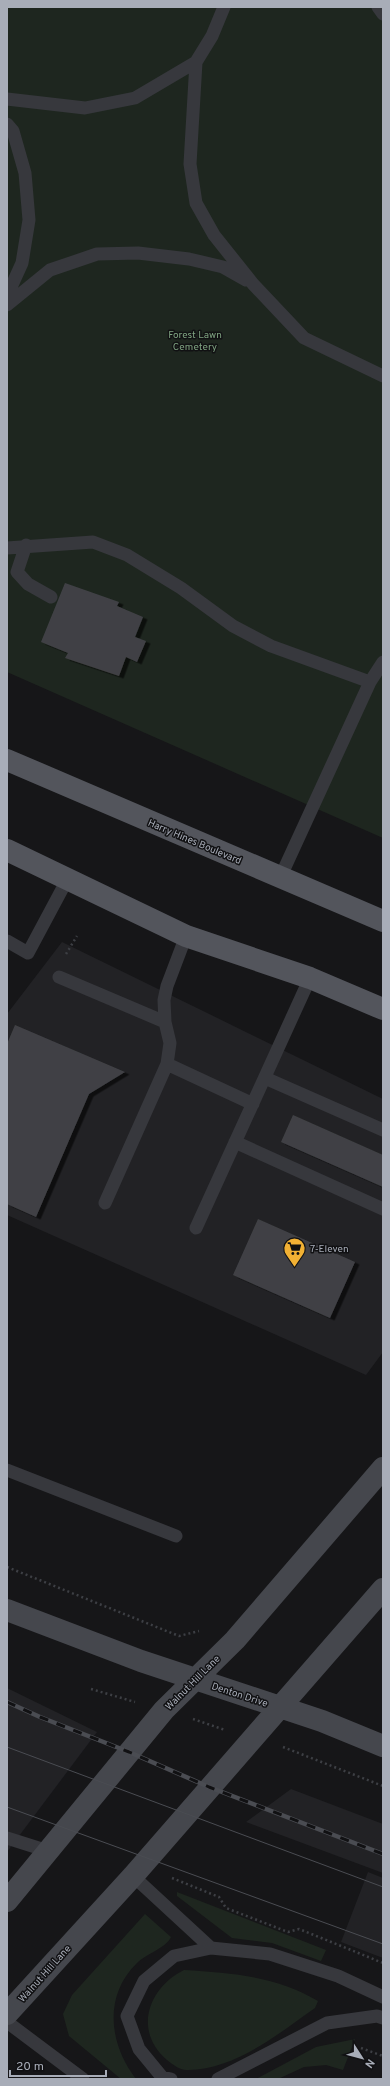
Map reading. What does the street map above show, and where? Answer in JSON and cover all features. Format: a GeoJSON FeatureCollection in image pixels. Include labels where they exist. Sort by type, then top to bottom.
{"type":"FeatureCollection","features":[{"type":"Feature","properties":{"kind":"main road","name":"Harry Hines Boulevard"},"geometry":{"type":"LineString","coordinates":[[7,760],[383,921]]}},
{"type":"Feature","properties":{"kind":"main road"},"geometry":{"type":"LineString","coordinates":[[7,850],[186,936],[310,978],[383,1009]]}},
{"type":"Feature","properties":{"kind":"main road","name":"Walnut Hill Lane"},"geometry":{"type":"LineString","coordinates":[[7,1901],[164,1710],[234,1640],[383,1468]]}},
{"type":"Feature","properties":{"kind":"main road","name":"Walnut Hill Lane"},"geometry":{"type":"LineString","coordinates":[[7,2014],[133,1876],[383,1589]]}},
{"type":"Feature","properties":{"kind":"main road","name":"Denton Drive"},"geometry":{"type":"LineString","coordinates":[[7,1610],[194,1679],[322,1721],[383,1746]]}},
{"type":"Feature","properties":{"kind":"lane"},"geometry":{"type":"LineString","coordinates":[[7,99],[85,108],[135,98],[196,62],[212,36],[224,7]]}},
{"type":"Feature","properties":{"kind":"lane"},"geometry":{"type":"LineString","coordinates":[[378,7],[383,14]]}},
{"type":"Feature","properties":{"kind":"lane"},"geometry":{"type":"LineString","coordinates":[[196,62],[190,164],[196,203],[214,235],[252,284],[304,338],[383,376]]}},
{"type":"Feature","properties":{"kind":"lane"},"geometry":{"type":"LineString","coordinates":[[7,124],[13,132],[25,173],[29,220],[22,263],[7,296]]}},
{"type":"Feature","properties":{"kind":"lane"},"geometry":{"type":"LineString","coordinates":[[7,305],[50,270],[97,254],[138,253],[189,259],[223,267],[252,284]]}},
{"type":"Feature","properties":{"kind":"lane"},"geometry":{"type":"LineString","coordinates":[[7,548],[26,545],[93,542],[127,555],[182,588],[233,626],[271,646],[370,682]]}},
{"type":"Feature","properties":{"kind":"lane"},"geometry":{"type":"LineString","coordinates":[[26,545],[17,572],[28,584],[51,597]]}},
{"type":"Feature","properties":{"kind":"lane"},"geometry":{"type":"LineString","coordinates":[[280,878],[370,682],[383,662]]}},
{"type":"Feature","properties":{"kind":"lane"},"geometry":{"type":"LineString","coordinates":[[7,941],[28,953],[67,880]]}},
{"type":"Feature","properties":{"kind":"lane"},"geometry":{"type":"LineString","coordinates":[[104,1203],[167,1064],[170,1043],[165,1022],[164,1000],[167,986],[186,936]]}},
{"type":"Feature","properties":{"kind":"lane"},"geometry":{"type":"LineString","coordinates":[[60,977],[165,1022]]}},
{"type":"Feature","properties":{"kind":"lane"},"geometry":{"type":"LineString","coordinates":[[196,1228],[310,978]]}},
{"type":"Feature","properties":{"kind":"lane"},"geometry":{"type":"LineString","coordinates":[[167,1064],[253,1104]]}},
{"type":"Feature","properties":{"kind":"lane"},"geometry":{"type":"LineString","coordinates":[[265,1078],[383,1130]]}},
{"type":"Feature","properties":{"kind":"lane"},"geometry":{"type":"LineString","coordinates":[[235,1142],[383,1209]]}},
{"type":"Feature","properties":{"kind":"lane"},"geometry":{"type":"LineString","coordinates":[[7,1470],[176,1536]]}},
{"type":"Feature","properties":{"kind":"lane"},"geometry":{"type":"LineString","coordinates":[[7,1838],[48,1851]]}},
{"type":"Feature","properties":{"kind":"lane"},"geometry":{"type":"LineString","coordinates":[[133,1876],[211,1948]]}},
{"type":"Feature","properties":{"kind":"lane"},"geometry":{"type":"LineString","coordinates":[[171,2079],[162,2077],[138,2049],[127,2016],[144,1981],[174,1956],[211,1948],[270,1954],[338,1976],[383,1997]]}},
{"type":"Feature","properties":{"kind":"lane"},"geometry":{"type":"LineString","coordinates":[[218,2079],[327,2023],[377,2016],[383,2018]]}},
{"type":"Feature","properties":{"kind":"lane"},"geometry":{"type":"LineString","coordinates":[[7,2022],[83,2079]]}},
{"type":"Feature","properties":{"kind":"path"},"geometry":{"type":"LineString","coordinates":[[7,1567],[179,1636],[199,1631]]}},
{"type":"Feature","properties":{"kind":"path"},"geometry":{"type":"LineString","coordinates":[[291,1749],[383,1786]]}},
{"type":"Feature","properties":{"kind":"path"},"geometry":{"type":"LineString","coordinates":[[168,1876],[219,1897],[226,1908],[288,1932],[299,1929],[383,1963]]}},
{"type":"Feature","properties":{"kind":"path"},"geometry":{"type":"LineString","coordinates":[[362,2048],[383,2056]]}},
{"type":"Feature","properties":{"kind":"shaded area"},"geometry":{"type":"Polygon","coordinates":[[[62,942],[383,1099],[383,1352],[366,1375],[7,1215],[7,1014],[62,942]]]}},
{"type":"Feature","properties":{"kind":"shaded area"},"geometry":{"type":"Polygon","coordinates":[[[7,1688],[97,1732],[7,1852],[7,1688]]]}},
{"type":"Feature","properties":{"kind":"shaded area"},"geometry":{"type":"Polygon","coordinates":[[[291,1789],[383,1824],[383,1873],[246,1822],[291,1789]]]}},
{"type":"Feature","properties":{"kind":"shaded area"},"geometry":{"type":"Polygon","coordinates":[[[368,1872],[383,1878],[383,1958],[341,1942],[368,1872]]]}},
{"type":"Feature","properties":{"kind":"green space","name":"Forest Lawn Cemetery"},"geometry":{"type":"Polygon","coordinates":[[[7,7],[383,7],[383,838],[7,672],[7,7]]]}},
{"type":"Feature","properties":{"kind":"green space"},"geometry":{"type":"Polygon","coordinates":[[[177,1892],[326,1950],[321,1961],[272,1943],[232,1938],[177,1896],[177,1892]]]}},
{"type":"Feature","properties":{"kind":"green space"},"geometry":{"type":"Polygon","coordinates":[[[145,1914],[171,1937],[165,1945],[137,1963],[126,1976],[119,1990],[115,2005],[115,2036],[120,2051],[136,2079],[121,2079],[69,2036],[63,2014],[72,1995],[145,1914]]]}},
{"type":"Feature","properties":{"kind":"green space"},"geometry":{"type":"Polygon","coordinates":[[[184,1970],[253,1977],[286,1986],[318,2001],[315,2008],[286,2029],[240,2057],[223,2064],[206,2068],[185,2070],[177,2067],[167,2060],[156,2049],[150,2036],[148,2024],[149,2011],[161,1988],[184,1970]]]}},
{"type":"Feature","properties":{"kind":"green space"},"geometry":{"type":"Polygon","coordinates":[[[355,2039],[343,2070],[326,2065],[304,2067],[278,2079],[256,2079],[316,2047],[355,2039]]]}},
{"type":"Feature","properties":{"kind":"building"},"geometry":{"type":"Polygon","coordinates":[[[65,583],[119,602],[117,606],[143,617],[135,637],[146,641],[137,662],[126,657],[119,676],[65,658],[68,653],[41,642],[65,583]]]}},
{"type":"Feature","properties":{"kind":"building"},"geometry":{"type":"Polygon","coordinates":[[[15,1025],[125,1072],[89,1094],[36,1217],[7,1204],[7,1044],[15,1025]]]}},
{"type":"Feature","properties":{"kind":"building"},"geometry":{"type":"Polygon","coordinates":[[[293,1115],[383,1155],[383,1187],[281,1142],[293,1115]]]}},
{"type":"Feature","properties":{"kind":"building","name":"7-Eleven"},"geometry":{"type":"Polygon","coordinates":[[[258,1219],[355,1262],[330,1318],[233,1275],[258,1219]]]}},
{"type":"Feature","properties":{"kind":"tram line"},"geometry":{"type":"LineString","coordinates":[[7,1747],[383,1887]]}},
{"type":"Feature","properties":{"kind":"tram line"},"geometry":{"type":"LineString","coordinates":[[7,1807],[383,1944]]}},
{"type":"Feature","properties":{"kind":"railway"},"geometry":{"type":"LineString","coordinates":[[7,1702],[40,1717],[129,1752],[209,1787],[383,1854]]}},
{"type":"Feature","properties":{"kind":"place","name":"7-Eleven"},"geometry":{"type":"Point","coordinates":[294,1268]}}]}
